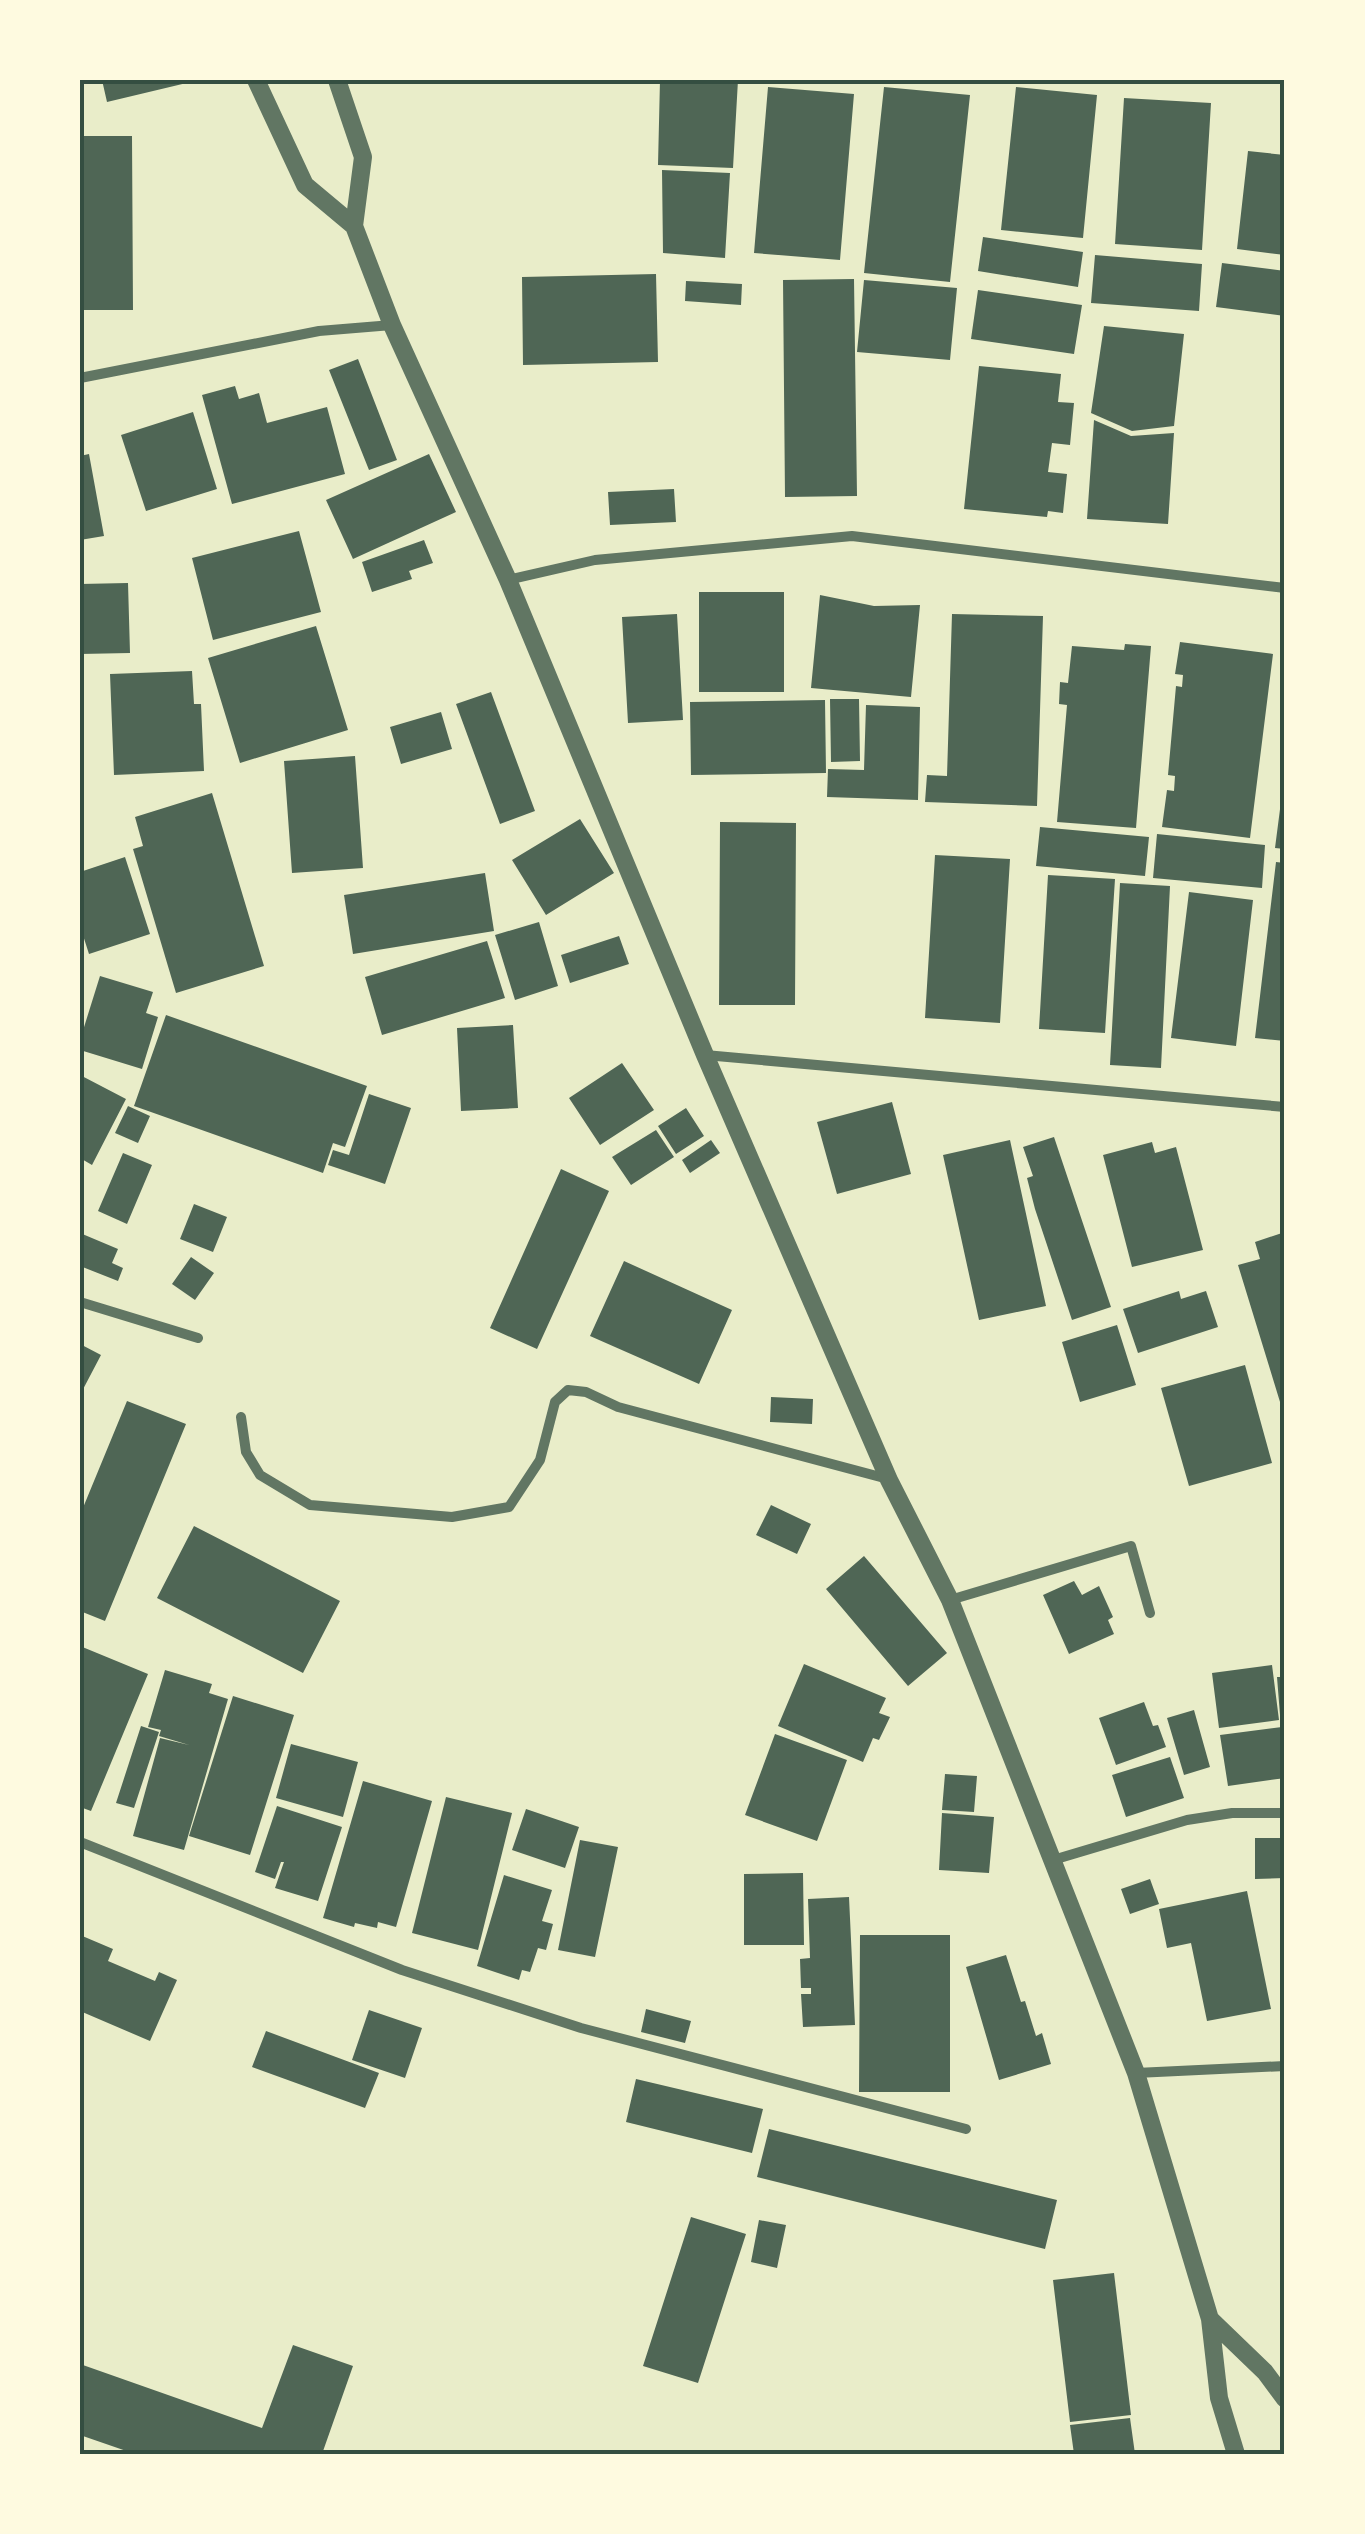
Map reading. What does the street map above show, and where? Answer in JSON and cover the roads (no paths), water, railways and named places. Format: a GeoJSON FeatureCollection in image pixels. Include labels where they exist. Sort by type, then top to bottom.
{"type":"FeatureCollection","features":[{"type":"Feature","properties":{"kind":"street"},"geometry":{"type":"LineString","coordinates":[[256,80],[305,185],[354,226]]}},
{"type":"Feature","properties":{"kind":"street"},"geometry":{"type":"LineString","coordinates":[[338,80],[363,157],[354,226],[392,325],[508,580],[705,1055],[889,1480],[950,1600],[1136,2072],[1210,2319],[1219,2398],[1236,2454]]}},
{"type":"Feature","properties":{"kind":"street"},"geometry":{"type":"LineString","coordinates":[[80,378],[319,331],[392,325]]}},
{"type":"Feature","properties":{"kind":"street"},"geometry":{"type":"LineString","coordinates":[[508,580],[595,560],[852,536],[1285,588]]}},
{"type":"Feature","properties":{"kind":"street"},"geometry":{"type":"LineString","coordinates":[[705,1055],[1285,1107]]}},
{"type":"Feature","properties":{"kind":"street"},"geometry":{"type":"LineString","coordinates":[[80,1302],[198,1338]]}},
{"type":"Feature","properties":{"kind":"street"},"geometry":{"type":"LineString","coordinates":[[241,1417],[246,1452],[260,1476],[310,1504],[388,1512],[452,1517],[510,1508],[540,1460],[555,1402],[568,1390],[889,1480]]}},
{"type":"Feature","properties":{"kind":"street"},"geometry":{"type":"LineString","coordinates":[[950,1600],[1130,1546],[1150,1613]]}},
{"type":"Feature","properties":{"kind":"street"},"geometry":{"type":"LineString","coordinates":[[1053,1860],[1187,1820],[1232,1813],[1285,1813]]}},
{"type":"Feature","properties":{"kind":"street"},"geometry":{"type":"LineString","coordinates":[[80,1842],[402,1970],[581,2028],[966,2129]]}},
{"type":"Feature","properties":{"kind":"street"},"geometry":{"type":"LineString","coordinates":[[1136,2072],[1285,2066]]}},
{"type":"Feature","properties":{"kind":"street"},"geometry":{"type":"LineString","coordinates":[[1210,2319],[1265,2372],[1285,2399]]}}]}
